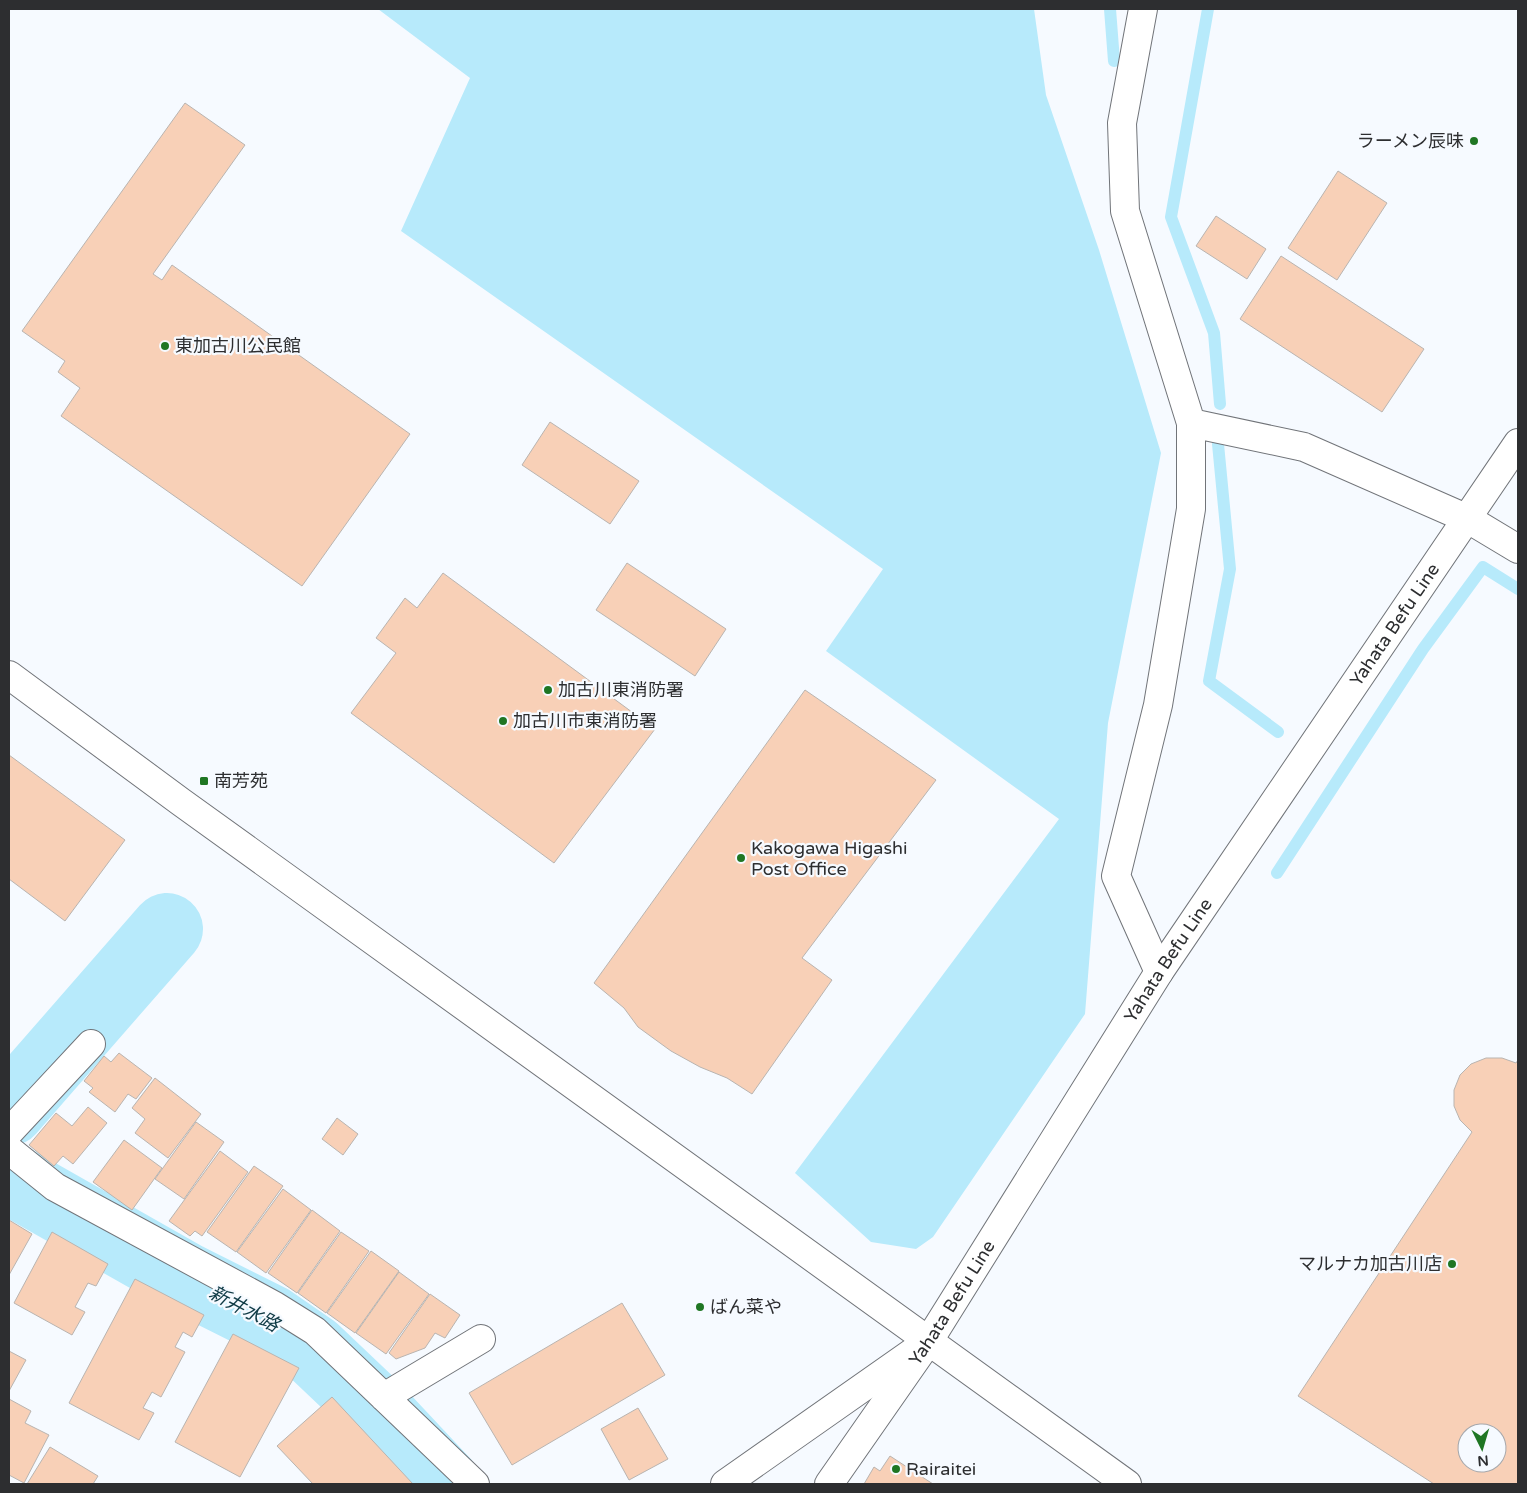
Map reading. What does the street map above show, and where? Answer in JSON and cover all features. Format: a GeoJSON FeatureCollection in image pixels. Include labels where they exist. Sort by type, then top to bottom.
{"type":"FeatureCollection","features":[{"type":"Feature","properties":{"kind":"street"},"geometry":{"type":"LineString","coordinates":[[1143,9],[1122,123],[1124,211],[1191,423],[1190,519],[1158,705],[1116,876],[1159,972]]}},
{"type":"Feature","properties":{"kind":"street"},"geometry":{"type":"LineString","coordinates":[[1191,423],[1304,447],[1468,518],[1518,549]]}},
{"type":"Feature","properties":{"kind":"street","name":"Yahata Befu Line"},"geometry":{"type":"LineString","coordinates":[[829,1484],[928,1342],[1159,972],[1518,443]]}},
{"type":"Feature","properties":{"kind":"street"},"geometry":{"type":"LineString","coordinates":[[9,675],[928,1342],[1127,1484]]}},
{"type":"Feature","properties":{"kind":"street"},"geometry":{"type":"LineString","coordinates":[[9,1132],[91,1044]]}},
{"type":"Feature","properties":{"kind":"street"},"geometry":{"type":"LineString","coordinates":[[9,1150],[55,1187],[274,1306],[315,1331],[475,1484]]}},
{"type":"Feature","properties":{"kind":"street"},"geometry":{"type":"LineString","coordinates":[[384,1397],[481,1339]]}},
{"type":"Feature","properties":{"kind":"street"},"geometry":{"type":"LineString","coordinates":[[725,1484],[928,1342]]}},
{"type":"Feature","properties":{"kind":"water"},"geometry":{"type":"Polygon","coordinates":[[[378,9],[1034,9],[1046,95],[1099,250],[1161,453],[1108,723],[1085,1014],[933,1237],[916,1249],[871,1242],[795,1173],[1059,819],[826,651],[883,569],[401,231],[470,78],[378,9]]]}},
{"type":"Feature","properties":{"kind":"building","name":"東加古川公民館"},"geometry":{"type":"Polygon","coordinates":[[[185,103],[245,145],[153,274],[162,280],[172,265],[410,434],[302,586],[61,416],[80,388],[58,372],[65,361],[22,331],[185,103]]]}},
{"type":"Feature","properties":{"kind":"building"},"geometry":{"type":"Polygon","coordinates":[[[1338,171],[1387,203],[1337,280],[1288,248],[1338,171]]]}},
{"type":"Feature","properties":{"kind":"building"},"geometry":{"type":"Polygon","coordinates":[[[1216,216],[1266,249],[1247,279],[1196,246],[1216,216]]]}},
{"type":"Feature","properties":{"kind":"building"},"geometry":{"type":"Polygon","coordinates":[[[1281,256],[1424,349],[1382,412],[1240,319],[1281,256]]]}},
{"type":"Feature","properties":{"kind":"building"},"geometry":{"type":"Polygon","coordinates":[[[550,422],[639,481],[610,524],[522,465],[550,422]]]}},
{"type":"Feature","properties":{"kind":"building"},"geometry":{"type":"Polygon","coordinates":[[[627,563],[726,629],[695,676],[596,610],[627,563]]]}},
{"type":"Feature","properties":{"kind":"building","name":"加古川市東消防署"},"geometry":{"type":"Polygon","coordinates":[[[443,573],[655,729],[554,863],[351,713],[396,653],[376,638],[405,598],[417,608],[443,573]]]}},
{"type":"Feature","properties":{"kind":"building"},"geometry":{"type":"Polygon","coordinates":[[[805,690],[936,780],[802,958],[832,980],[752,1094],[727,1078],[700,1067],[671,1051],[638,1027],[624,1008],[594,983],[805,690]]]}},
{"type":"Feature","properties":{"kind":"building"},"geometry":{"type":"Polygon","coordinates":[[[9,755],[125,840],[65,921],[9,879],[9,755]]]}},
{"type":"Feature","properties":{"kind":"building"},"geometry":{"type":"Polygon","coordinates":[[[119,1053],[152,1078],[136,1099],[128,1094],[115,1112],[89,1092],[93,1088],[84,1081],[104,1056],[111,1062],[119,1053]]]}},
{"type":"Feature","properties":{"kind":"building","name":"マルナカ加古川店"},"geometry":{"type":"Polygon","coordinates":[[[1486,1058],[1502,1058],[1516,1063],[1518,1060],[1518,1484],[1434,1484],[1298,1396],[1472,1132],[1460,1120],[1454,1106],[1454,1090],[1460,1075],[1471,1064],[1486,1058]]]}},
{"type":"Feature","properties":{"kind":"building"},"geometry":{"type":"Polygon","coordinates":[[[155,1078],[201,1114],[168,1158],[135,1133],[145,1119],[132,1108],[155,1078]]]}},
{"type":"Feature","properties":{"kind":"building"},"geometry":{"type":"Polygon","coordinates":[[[88,1107],[107,1123],[73,1164],[63,1156],[54,1166],[29,1145],[56,1113],[72,1126],[88,1107]]]}},
{"type":"Feature","properties":{"kind":"building"},"geometry":{"type":"Polygon","coordinates":[[[337,1118],[358,1134],[343,1155],[322,1139],[337,1118]]]}},
{"type":"Feature","properties":{"kind":"building"},"geometry":{"type":"Polygon","coordinates":[[[196,1122],[224,1142],[184,1199],[155,1179],[196,1122]]]}},
{"type":"Feature","properties":{"kind":"building"},"geometry":{"type":"Polygon","coordinates":[[[124,1140],[162,1168],[132,1210],[93,1182],[124,1140]]]}},
{"type":"Feature","properties":{"kind":"building"},"geometry":{"type":"Polygon","coordinates":[[[220,1151],[248,1172],[202,1236],[195,1231],[190,1236],[169,1221],[220,1151]]]}},
{"type":"Feature","properties":{"kind":"building"},"geometry":{"type":"Polygon","coordinates":[[[254,1166],[283,1186],[236,1252],[207,1232],[254,1166]]]}},
{"type":"Feature","properties":{"kind":"building"},"geometry":{"type":"Polygon","coordinates":[[[283,1189],[311,1210],[266,1273],[237,1252],[283,1189]]]}},
{"type":"Feature","properties":{"kind":"building"},"geometry":{"type":"Polygon","coordinates":[[[312,1210],[340,1231],[297,1293],[268,1273],[312,1210]]]}},
{"type":"Feature","properties":{"kind":"building"},"geometry":{"type":"Polygon","coordinates":[[[9,1220],[32,1234],[9,1275],[9,1220]]]}},
{"type":"Feature","properties":{"kind":"building"},"geometry":{"type":"Polygon","coordinates":[[[52,1232],[108,1264],[96,1286],[88,1283],[75,1307],[85,1312],[72,1335],[14,1303],[52,1232]]]}},
{"type":"Feature","properties":{"kind":"building"},"geometry":{"type":"Polygon","coordinates":[[[341,1232],[369,1251],[326,1313],[298,1293],[341,1232]]]}},
{"type":"Feature","properties":{"kind":"building"},"geometry":{"type":"Polygon","coordinates":[[[371,1251],[399,1271],[355,1333],[327,1313],[371,1251]]]}},
{"type":"Feature","properties":{"kind":"building"},"geometry":{"type":"Polygon","coordinates":[[[399,1272],[429,1294],[386,1354],[356,1333],[399,1272]]]}},
{"type":"Feature","properties":{"kind":"building"},"geometry":{"type":"Polygon","coordinates":[[[135,1279],[204,1315],[192,1337],[183,1332],[175,1347],[185,1352],[161,1397],[152,1392],[143,1408],[154,1413],[139,1440],[69,1403],[135,1279]]]}},
{"type":"Feature","properties":{"kind":"building"},"geometry":{"type":"Polygon","coordinates":[[[430,1294],[460,1315],[445,1338],[435,1333],[425,1348],[396,1359],[389,1353],[430,1294]]]}},
{"type":"Feature","properties":{"kind":"building"},"geometry":{"type":"Polygon","coordinates":[[[622,1303],[665,1375],[512,1465],[469,1393],[622,1303]]]}},
{"type":"Feature","properties":{"kind":"building"},"geometry":{"type":"Polygon","coordinates":[[[233,1334],[299,1368],[240,1477],[175,1442],[233,1334]]]}},
{"type":"Feature","properties":{"kind":"building"},"geometry":{"type":"Polygon","coordinates":[[[9,1351],[26,1360],[9,1391],[9,1351]]]}},
{"type":"Feature","properties":{"kind":"building"},"geometry":{"type":"Polygon","coordinates":[[[332,1397],[413,1484],[313,1484],[277,1446],[332,1397]]]}},
{"type":"Feature","properties":{"kind":"building"},"geometry":{"type":"Polygon","coordinates":[[[9,1399],[31,1411],[25,1423],[49,1435],[24,1483],[9,1475],[9,1399]]]}},
{"type":"Feature","properties":{"kind":"building"},"geometry":{"type":"Polygon","coordinates":[[[638,1408],[668,1459],[629,1480],[601,1429],[638,1408]]]}},
{"type":"Feature","properties":{"kind":"building"},"geometry":{"type":"Polygon","coordinates":[[[50,1447],[98,1476],[93,1484],[27,1484],[50,1447]]]}},
{"type":"Feature","properties":{"kind":"building","name":"Rairaitei"},"geometry":{"type":"Polygon","coordinates":[[[890,1456],[933,1484],[864,1484],[874,1467],[880,1471],[890,1456]]]}},
{"type":"Feature","properties":{"kind":"waterway"},"geometry":{"type":"LineString","coordinates":[[1110,9],[1114,61]]}},
{"type":"Feature","properties":{"kind":"waterway"},"geometry":{"type":"LineString","coordinates":[[1208,9],[1171,217],[1214,333],[1220,404]]}},
{"type":"Feature","properties":{"kind":"waterway"},"geometry":{"type":"LineString","coordinates":[[1218,444],[1230,569],[1209,681],[1278,732]]}},
{"type":"Feature","properties":{"kind":"waterway"},"geometry":{"type":"LineString","coordinates":[[1277,873],[1423,649],[1483,567],[1518,589]]}},
{"type":"Feature","properties":{"kind":"waterway"},"geometry":{"type":"LineString","coordinates":[[9,1110],[167,929]]}},
{"type":"Feature","properties":{"kind":"waterway","name":"新井水路"},"geometry":{"type":"LineString","coordinates":[[9,1178],[187,1279],[271,1321],[313,1350],[372,1406],[445,1484]]}},
{"type":"Feature","properties":{"kind":"place","name":"ラーメン辰味"},"geometry":{"type":"Point","coordinates":[1474,141]}},
{"type":"Feature","properties":{"kind":"place","name":"東加古川公民館"},"geometry":{"type":"Point","coordinates":[165,346]}},
{"type":"Feature","properties":{"kind":"place","name":"加古川東消防署"},"geometry":{"type":"Point","coordinates":[548,690]}},
{"type":"Feature","properties":{"kind":"place","name":"加古川市東消防署"},"geometry":{"type":"Point","coordinates":[503,721]}},
{"type":"Feature","properties":{"kind":"place","name":"南芳苑"},"geometry":{"type":"Point","coordinates":[204,781]}},
{"type":"Feature","properties":{"kind":"place","name":"Kakogawa Higashi Post Office"},"geometry":{"type":"Point","coordinates":[741,858]}},
{"type":"Feature","properties":{"kind":"place","name":"マルナカ加古川店"},"geometry":{"type":"Point","coordinates":[1452,1264]}},
{"type":"Feature","properties":{"kind":"place","name":"ばん菜や"},"geometry":{"type":"Point","coordinates":[700,1307]}},
{"type":"Feature","properties":{"kind":"place","name":"Rairaitei"},"geometry":{"type":"Point","coordinates":[896,1469]}}]}
